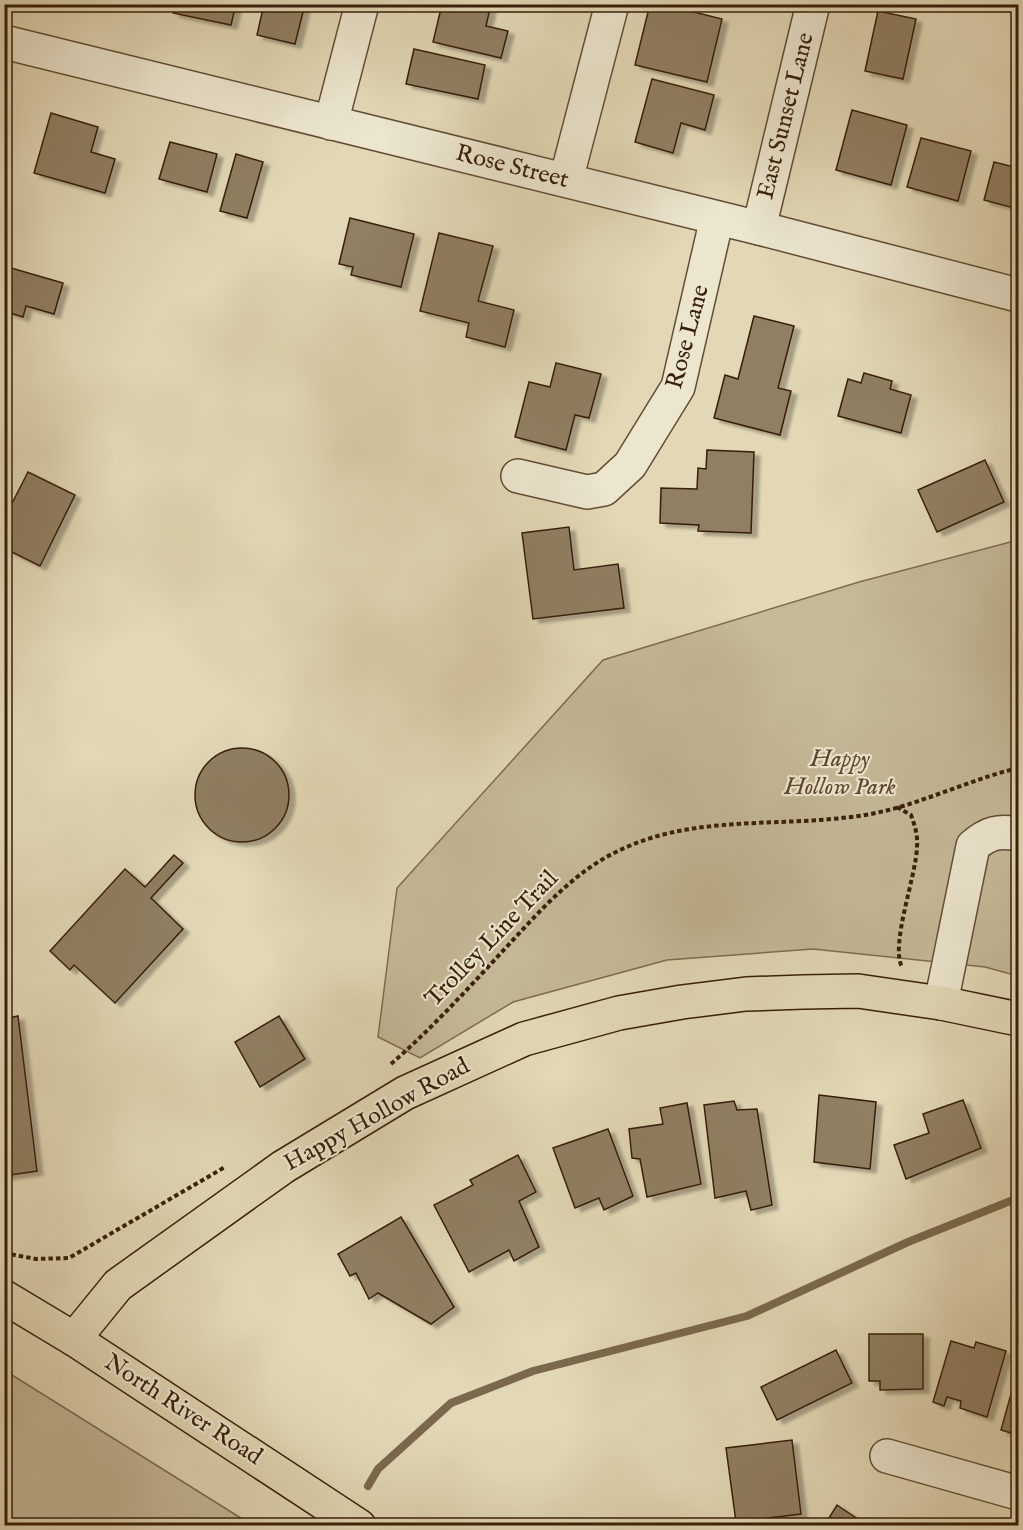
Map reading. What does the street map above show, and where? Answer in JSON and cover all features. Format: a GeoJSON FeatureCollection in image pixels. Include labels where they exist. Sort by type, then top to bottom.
{"type":"FeatureCollection","features":[{"type":"Feature","properties":{"kind":"main road","name":"Happy Hollow Road"},"geometry":{"type":"LineString","coordinates":[[74,1339],[118,1285],[283,1167],[405,1093],[524,1039],[619,1013],[746,994],[943,991],[1018,1019]]}},
{"type":"Feature","properties":{"kind":"main road","name":"North River Road"},"geometry":{"type":"LineString","coordinates":[[4,1297],[74,1339],[359,1526]]}},
{"type":"Feature","properties":{"kind":"street"},"geometry":{"type":"LineString","coordinates":[[331,123],[362,4]]}},
{"type":"Feature","properties":{"kind":"street"},"geometry":{"type":"LineString","coordinates":[[566,180],[612,4]]}},
{"type":"Feature","properties":{"kind":"street","name":"East Sunset Lane"},"geometry":{"type":"LineString","coordinates":[[759,228],[813,4]]}},
{"type":"Feature","properties":{"kind":"street","name":"Rose Street"},"geometry":{"type":"LineString","coordinates":[[4,42],[759,228],[1018,295]]}},
{"type":"Feature","properties":{"kind":"street","name":"Rose Lane"},"geometry":{"type":"LineString","coordinates":[[518,476],[587,492],[604,489],[630,465],[678,387],[717,218]]}},
{"type":"Feature","properties":{"kind":"street"},"geometry":{"type":"LineString","coordinates":[[943,991],[973,846],[995,832],[1018,834]]}},
{"type":"Feature","properties":{"kind":"street"},"geometry":{"type":"LineString","coordinates":[[887,1456],[1018,1493]]}},
{"type":"Feature","properties":{"kind":"path","name":"Trolley Line Trail"},"geometry":{"type":"LineString","coordinates":[[384,1070],[451,1008],[551,899],[593,866],[641,839],[684,829],[733,822],[823,820],[872,813],[1018,768]]}},
{"type":"Feature","properties":{"kind":"path"},"geometry":{"type":"LineString","coordinates":[[896,807],[911,815],[917,846],[914,875],[897,946],[897,958],[903,969],[943,991]]}},
{"type":"Feature","properties":{"kind":"path"},"geometry":{"type":"LineString","coordinates":[[4,1253],[36,1259],[69,1258]]}},
{"type":"Feature","properties":{"kind":"green space","name":"Happy Hollow Park"},"geometry":{"type":"Polygon","coordinates":[[[1018,540],[1018,976],[985,967],[813,949],[667,960],[513,1002],[420,1058],[378,1037],[397,888],[603,660],[859,582],[1018,540]]]}},
{"type":"Feature","properties":{"kind":"green space"},"geometry":{"type":"Polygon","coordinates":[[[4,1370],[244,1520],[253,1525],[5,1525],[4,1370]]]}},
{"type":"Feature","properties":{"kind":"building"},"geometry":{"type":"Polygon","coordinates":[[[175,4],[236,4],[231,25],[173,13],[175,4]]]}},
{"type":"Feature","properties":{"kind":"building"},"geometry":{"type":"Polygon","coordinates":[[[264,4],[305,4],[295,44],[257,35],[264,4]]]}},
{"type":"Feature","properties":{"kind":"building"},"geometry":{"type":"Polygon","coordinates":[[[442,4],[491,4],[486,26],[508,31],[501,58],[433,42],[442,4]]]}},
{"type":"Feature","properties":{"kind":"building"},"geometry":{"type":"Polygon","coordinates":[[[650,4],[662,4],[722,19],[707,82],[635,65],[650,4]]]}},
{"type":"Feature","properties":{"kind":"building"},"geometry":{"type":"Polygon","coordinates":[[[998,4],[1018,4],[1018,14],[998,4]]]}},
{"type":"Feature","properties":{"kind":"building"},"geometry":{"type":"Polygon","coordinates":[[[878,11],[916,19],[903,79],[865,71],[878,11]]]}},
{"type":"Feature","properties":{"kind":"building"},"geometry":{"type":"Polygon","coordinates":[[[414,49],[485,65],[478,99],[406,84],[414,49]]]}},
{"type":"Feature","properties":{"kind":"building"},"geometry":{"type":"Polygon","coordinates":[[[652,79],[714,95],[705,130],[681,123],[673,153],[635,142],[652,79]]]}},
{"type":"Feature","properties":{"kind":"building"},"geometry":{"type":"Polygon","coordinates":[[[852,110],[907,125],[891,185],[836,170],[852,110]]]}},
{"type":"Feature","properties":{"kind":"building"},"geometry":{"type":"Polygon","coordinates":[[[51,113],[98,127],[91,152],[115,159],[105,193],[34,173],[51,113]]]}},
{"type":"Feature","properties":{"kind":"building"},"geometry":{"type":"Polygon","coordinates":[[[921,138],[971,151],[958,201],[907,187],[921,138]]]}},
{"type":"Feature","properties":{"kind":"building"},"geometry":{"type":"Polygon","coordinates":[[[170,142],[217,154],[207,192],[159,179],[170,142]]]}},
{"type":"Feature","properties":{"kind":"building"},"geometry":{"type":"Polygon","coordinates":[[[236,154],[263,162],[247,218],[220,211],[236,154]]]}},
{"type":"Feature","properties":{"kind":"building"},"geometry":{"type":"Polygon","coordinates":[[[994,162],[1018,168],[1018,209],[984,200],[994,162]]]}},
{"type":"Feature","properties":{"kind":"building"},"geometry":{"type":"Polygon","coordinates":[[[350,218],[414,234],[401,287],[351,275],[353,267],[339,264],[350,218]]]}},
{"type":"Feature","properties":{"kind":"building"},"geometry":{"type":"Polygon","coordinates":[[[439,233],[493,246],[478,301],[514,310],[505,347],[466,337],[469,323],[420,311],[439,233]]]}},
{"type":"Feature","properties":{"kind":"building"},"geometry":{"type":"Polygon","coordinates":[[[4,266],[63,283],[54,314],[26,306],[23,317],[4,311],[4,266]]]}},
{"type":"Feature","properties":{"kind":"building"},"geometry":{"type":"Polygon","coordinates":[[[754,316],[794,326],[778,388],[791,391],[780,435],[714,418],[725,375],[738,379],[754,316]]]}},
{"type":"Feature","properties":{"kind":"building"},"geometry":{"type":"Polygon","coordinates":[[[556,363],[601,374],[589,418],[575,415],[566,450],[515,437],[529,382],[550,387],[556,363]]]}},
{"type":"Feature","properties":{"kind":"building"},"geometry":{"type":"Polygon","coordinates":[[[864,373],[892,381],[890,389],[911,395],[901,433],[838,416],[848,379],[861,383],[864,373]]]}},
{"type":"Feature","properties":{"kind":"building"},"geometry":{"type":"Polygon","coordinates":[[[707,450],[754,452],[751,533],[698,531],[699,525],[660,523],[661,488],[697,489],[698,468],[706,469],[707,450]]]}},
{"type":"Feature","properties":{"kind":"building"},"geometry":{"type":"Polygon","coordinates":[[[985,460],[1004,502],[937,532],[918,490],[985,460]]]}},
{"type":"Feature","properties":{"kind":"building"},"geometry":{"type":"Polygon","coordinates":[[[28,472],[75,495],[40,566],[4,548],[4,519],[28,472]]]}},
{"type":"Feature","properties":{"kind":"building"},"geometry":{"type":"Polygon","coordinates":[[[569,527],[574,570],[618,564],[624,608],[533,619],[522,533],[569,527]]]}},
{"type":"Feature","properties":{"kind":"building"},"geometry":{"type":"Polygon","coordinates":[[[242,748],[260,752],[275,762],[285,777],[289,795],[285,813],[275,828],[260,838],[242,842],[224,838],[209,828],[199,813],[195,795],[199,777],[209,762],[224,752],[242,748]]]}},
{"type":"Feature","properties":{"kind":"building"},"geometry":{"type":"Polygon","coordinates":[[[174,855],[183,863],[151,898],[183,929],[115,1003],[74,965],[70,970],[50,951],[125,869],[145,887],[174,855]]]}},
{"type":"Feature","properties":{"kind":"building"},"geometry":{"type":"Polygon","coordinates":[[[18,1016],[37,1171],[4,1176],[4,1019],[18,1016]]]}},
{"type":"Feature","properties":{"kind":"building"},"geometry":{"type":"Polygon","coordinates":[[[279,1016],[305,1059],[260,1087],[235,1042],[279,1016]]]}},
{"type":"Feature","properties":{"kind":"building"},"geometry":{"type":"Polygon","coordinates":[[[819,1095],[876,1102],[870,1169],[814,1162],[819,1095]]]}},
{"type":"Feature","properties":{"kind":"building"},"geometry":{"type":"Polygon","coordinates":[[[963,1100],[981,1148],[906,1179],[894,1145],[929,1133],[923,1114],[963,1100]]]}},
{"type":"Feature","properties":{"kind":"building"},"geometry":{"type":"Polygon","coordinates":[[[734,1101],[737,1110],[757,1109],[772,1205],[751,1210],[746,1191],[715,1198],[704,1105],[734,1101]]]}},
{"type":"Feature","properties":{"kind":"building"},"geometry":{"type":"Polygon","coordinates":[[[687,1103],[701,1184],[647,1197],[640,1159],[632,1158],[629,1129],[663,1124],[660,1108],[687,1103]]]}},
{"type":"Feature","properties":{"kind":"building"},"geometry":{"type":"Polygon","coordinates":[[[608,1129],[633,1196],[604,1210],[599,1198],[575,1208],[553,1148],[608,1129]]]}},
{"type":"Feature","properties":{"kind":"building"},"geometry":{"type":"Polygon","coordinates":[[[518,1155],[536,1192],[519,1201],[539,1247],[514,1261],[509,1250],[469,1272],[434,1205],[473,1185],[470,1180],[518,1155]]]}},
{"type":"Feature","properties":{"kind":"building"},"geometry":{"type":"Polygon","coordinates":[[[401,1217],[454,1307],[431,1324],[378,1293],[369,1299],[356,1273],[350,1276],[338,1254],[401,1217]]]}},
{"type":"Feature","properties":{"kind":"building"},"geometry":{"type":"Polygon","coordinates":[[[869,1334],[923,1334],[923,1389],[880,1390],[880,1381],[869,1381],[869,1334]]]}},
{"type":"Feature","properties":{"kind":"building"},"geometry":{"type":"Polygon","coordinates":[[[951,1341],[974,1348],[976,1342],[1006,1351],[987,1417],[960,1408],[961,1401],[947,1397],[944,1406],[933,1402],[951,1341]]]}},
{"type":"Feature","properties":{"kind":"building"},"geometry":{"type":"Polygon","coordinates":[[[836,1350],[852,1383],[777,1420],[761,1387],[836,1350]]]}},
{"type":"Feature","properties":{"kind":"building"},"geometry":{"type":"Polygon","coordinates":[[[1018,1369],[1018,1435],[1001,1430],[1018,1369]]]}},
{"type":"Feature","properties":{"kind":"building"},"geometry":{"type":"Polygon","coordinates":[[[792,1440],[801,1514],[736,1522],[726,1448],[792,1440]]]}},
{"type":"Feature","properties":{"kind":"building"},"geometry":{"type":"Polygon","coordinates":[[[837,1505],[868,1526],[824,1526],[837,1505]]]}},
{"type":"Feature","properties":{"kind":"waterway"},"geometry":{"type":"LineString","coordinates":[[368,1486],[378,1469],[451,1403],[533,1371],[747,1316],[908,1242],[1018,1198]]}}]}
